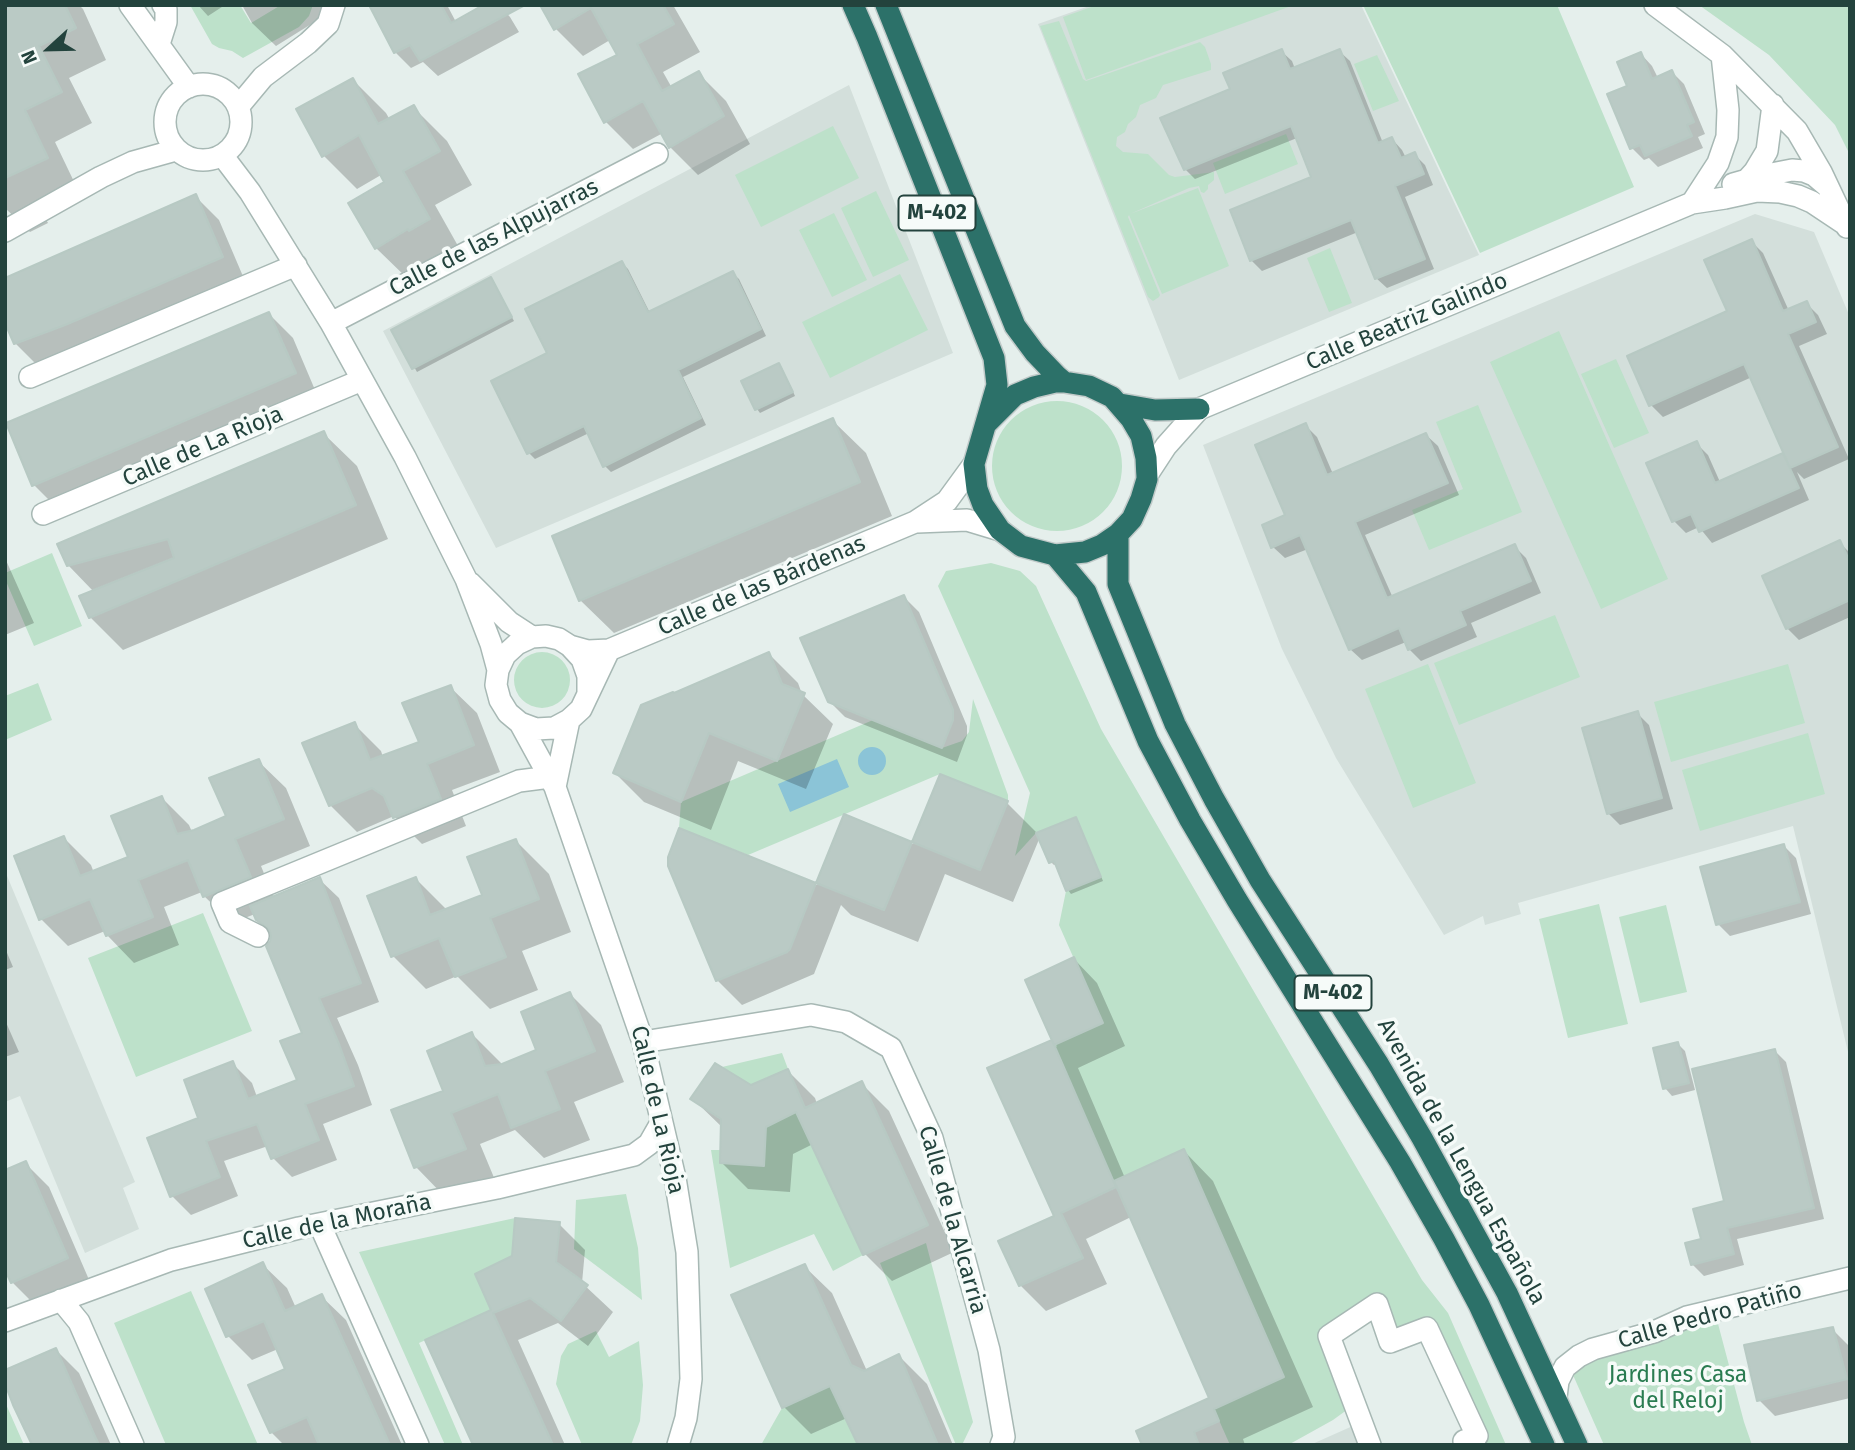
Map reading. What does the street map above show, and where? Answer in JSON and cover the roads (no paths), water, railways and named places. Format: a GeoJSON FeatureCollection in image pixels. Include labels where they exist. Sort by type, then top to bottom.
{"type":"FeatureCollection","features":[{"type":"Feature","properties":{"kind":"highway","name":"M-402"},"geometry":{"type":"LineString","coordinates":[[853,5],[995,358],[997,385],[974,464],[982,505],[1000,530],[1021,546],[1055,555],[1085,552],[1102,545],[1118,534],[1132,519],[1147,475],[1146,458],[1141,436],[1126,412],[1112,397],[1089,386],[1064,382],[1034,387],[1014,395],[986,424]]}},
{"type":"Feature","properties":{"kind":"highway","name":"M-402"},"geometry":{"type":"LineString","coordinates":[[886,5],[1015,326],[1043,363],[1064,382]]}},
{"type":"Feature","properties":{"kind":"highway"},"geometry":{"type":"LineString","coordinates":[[1126,412],[1199,409]]}},
{"type":"Feature","properties":{"kind":"highway","name":"Avenida de la Lengua Española"},"geometry":{"type":"LineString","coordinates":[[1118,534],[1118,584],[1182,736],[1260,880],[1379,1065],[1422,1138],[1507,1293],[1577,1445]]}},
{"type":"Feature","properties":{"kind":"highway","name":"M-402"},"geometry":{"type":"LineString","coordinates":[[1055,555],[1086,592],[1149,741],[1190,820],[1400,1162],[1444,1239],[1479,1305],[1544,1445]]}},
{"type":"Feature","properties":{"kind":"street"},"geometry":{"type":"LineString","coordinates":[[130,5],[189,87]]}},
{"type":"Feature","properties":{"kind":"street"},"geometry":{"type":"LineString","coordinates":[[159,44],[166,22],[166,9],[163,5]]}},
{"type":"Feature","properties":{"kind":"street"},"geometry":{"type":"LineString","coordinates":[[238,107],[263,77],[328,24],[334,5]]}},
{"type":"Feature","properties":{"kind":"street"},"geometry":{"type":"LineString","coordinates":[[1655,5],[1722,55],[1797,131],[1810,151],[1848,229]]}},
{"type":"Feature","properties":{"kind":"street"},"geometry":{"type":"LineString","coordinates":[[1694,199],[1718,163],[1727,137],[1728,110],[1722,55]]}},
{"type":"Feature","properties":{"kind":"street"},"geometry":{"type":"LineString","coordinates":[[199,84],[213,86],[225,91],[238,107],[240,126],[237,139],[222,155],[210,160],[200,161],[187,157],[176,150],[167,135],[164,122],[167,109],[177,93],[189,87],[199,84]]}},
{"type":"Feature","properties":{"kind":"street"},"geometry":{"type":"LineString","coordinates":[[1734,196],[1755,171],[1767,150],[1773,105]]}},
{"type":"Feature","properties":{"kind":"street"},"geometry":{"type":"LineString","coordinates":[[5,231],[89,183],[133,162],[176,150]]}},
{"type":"Feature","properties":{"kind":"street","name":"Calle de las Alpujarras"},"geometry":{"type":"LineString","coordinates":[[331,323],[657,153]]}},
{"type":"Feature","properties":{"kind":"street"},"geometry":{"type":"LineString","coordinates":[[222,155],[250,192],[296,265],[405,457],[466,579],[498,670]]}},
{"type":"Feature","properties":{"kind":"street","name":"Calle Beatriz Galindo"},"geometry":{"type":"LineString","coordinates":[[1147,475],[1166,446],[1199,409],[1694,199],[1748,179],[1780,172],[1804,171],[1823,181],[1828,187]]}},
{"type":"Feature","properties":{"kind":"street","name":"Calle Beatriz Galindo"},"geometry":{"type":"LineString","coordinates":[[1694,199],[1758,191],[1780,192],[1812,202],[1848,229]]}},
{"type":"Feature","properties":{"kind":"street"},"geometry":{"type":"LineString","coordinates":[[30,377],[296,265]]}},
{"type":"Feature","properties":{"kind":"street","name":"Calle de La Rioja"},"geometry":{"type":"LineString","coordinates":[[43,514],[362,380]]}},
{"type":"Feature","properties":{"kind":"street","name":"Calle de las Bárdenas"},"geometry":{"type":"LineString","coordinates":[[570,646],[588,651],[609,650],[915,522],[947,501],[974,464]]}},
{"type":"Feature","properties":{"kind":"street","name":"Calle de las Bárdenas"},"geometry":{"type":"LineString","coordinates":[[915,522],[967,520],[1000,530]]}},
{"type":"Feature","properties":{"kind":"street"},"geometry":{"type":"LineString","coordinates":[[466,579],[509,622],[532,637]]}},
{"type":"Feature","properties":{"kind":"street"},"geometry":{"type":"LineString","coordinates":[[588,694],[588,676],[582,659],[559,639],[532,637],[517,644],[505,655],[498,670],[496,685],[500,700],[508,713],[520,723],[536,729],[554,728],[581,709],[609,650]]}},
{"type":"Feature","properties":{"kind":"street"},"geometry":{"type":"LineString","coordinates":[[258,936],[230,922],[222,903],[519,781],[549,775],[569,720]]}},
{"type":"Feature","properties":{"kind":"street","name":"Calle de La Rioja"},"geometry":{"type":"LineString","coordinates":[[520,723],[549,775],[643,1042],[675,1178],[687,1252],[691,1379],[678,1445]]}},
{"type":"Feature","properties":{"kind":"street","name":"Calle de la Alcarria"},"geometry":{"type":"LineString","coordinates":[[643,1042],[811,1015],[846,1022],[891,1048],[932,1138],[989,1350],[1004,1437],[1001,1445]]}},
{"type":"Feature","properties":{"kind":"street","name":"Calle de la Moraña"},"geometry":{"type":"LineString","coordinates":[[5,1321],[171,1260],[299,1228],[497,1188],[634,1155],[649,1144],[661,1123]]}},
{"type":"Feature","properties":{"kind":"street"},"geometry":{"type":"LineString","coordinates":[[320,1225],[418,1445]]}},
{"type":"Feature","properties":{"kind":"street","name":"Calle Pedro Patiño"},"geometry":{"type":"LineString","coordinates":[[1556,1397],[1558,1381],[1565,1367],[1578,1356],[1593,1349],[1654,1332],[1688,1317],[1850,1278]]}},
{"type":"Feature","properties":{"kind":"street"},"geometry":{"type":"LineString","coordinates":[[61,1300],[79,1322],[133,1445]]}},
{"type":"Feature","properties":{"kind":"street"},"geometry":{"type":"LineString","coordinates":[[1370,1445],[1329,1336],[1377,1304],[1391,1342],[1427,1328],[1477,1436],[1464,1441],[1466,1445]]}},
{"type":"Feature","properties":{"kind":"water"},"geometry":{"type":"Polygon","coordinates":[[[872,747],[882,751],[886,761],[882,771],[872,775],[862,771],[858,761],[862,751],[872,747]]]}},
{"type":"Feature","properties":{"kind":"water"},"geometry":{"type":"Polygon","coordinates":[[[837,759],[849,787],[790,812],[778,784],[837,759]]]}},
{"type":"Feature","properties":{"kind":"park label","name":"Jardines Casa del Reloj"},"geometry":{"type":"Point","coordinates":[1678,1389]}}]}
